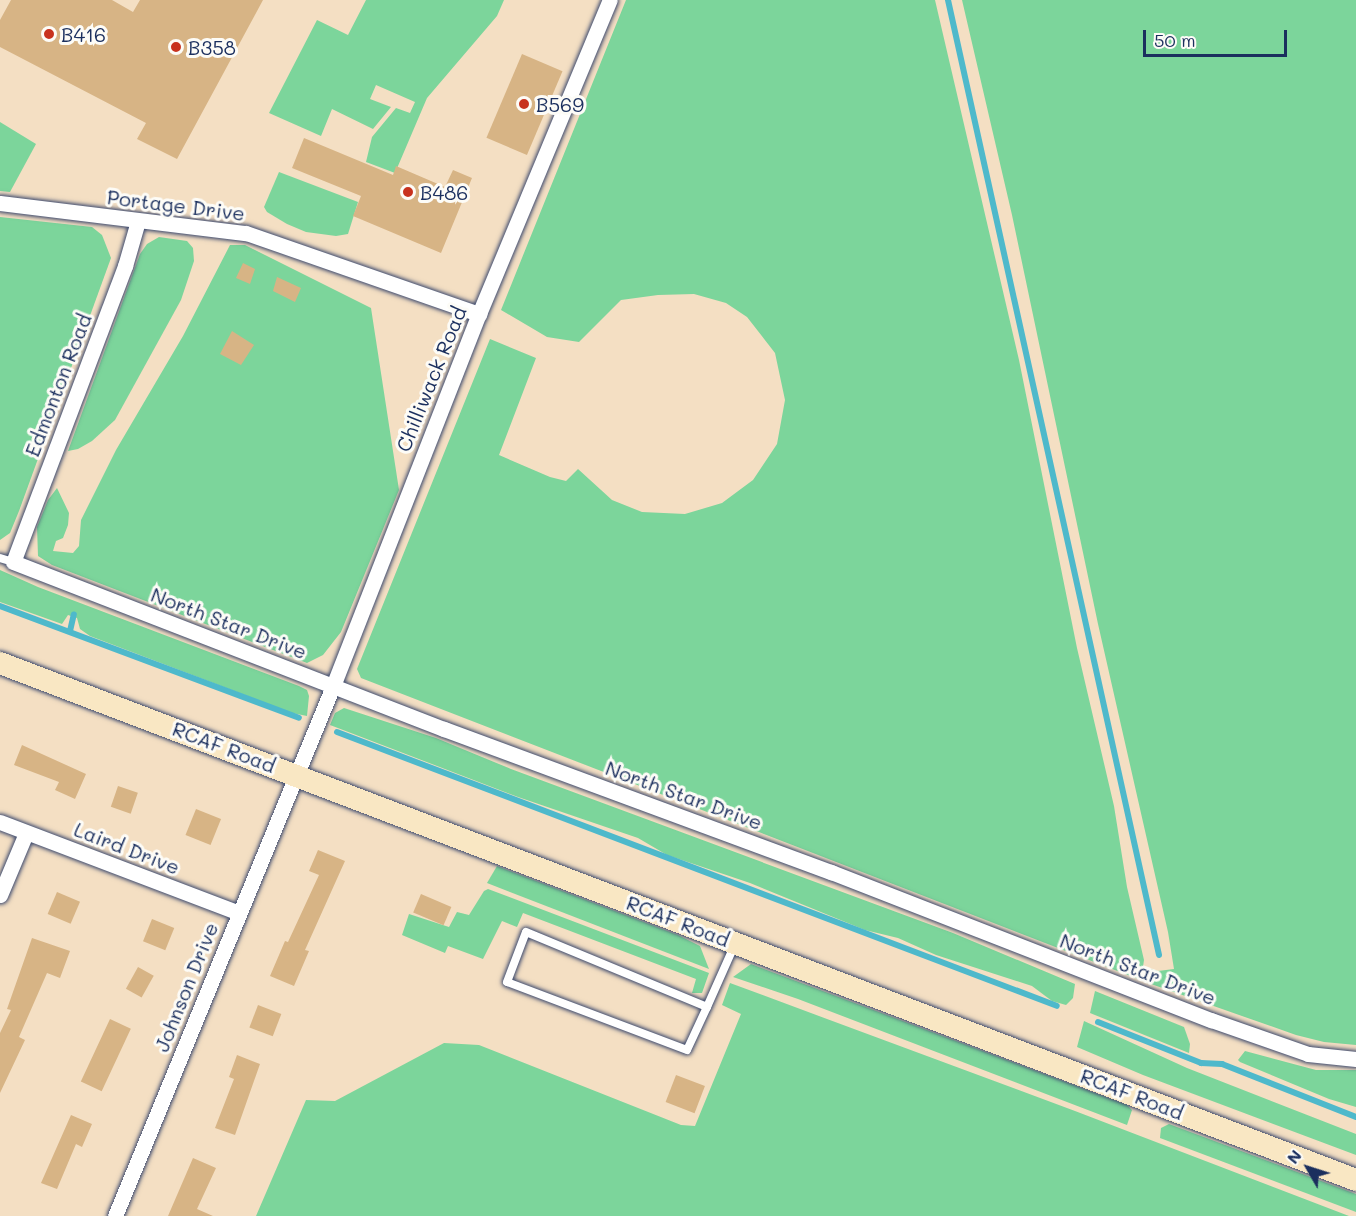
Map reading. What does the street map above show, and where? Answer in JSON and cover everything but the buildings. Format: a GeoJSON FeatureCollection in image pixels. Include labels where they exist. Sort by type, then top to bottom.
{"type":"FeatureCollection","features":[{"type":"Feature","properties":{"kind":"main road","name":"RCAF Road"},"geometry":{"type":"LineString","coordinates":[[0,663],[1356,1180]]}},
{"type":"Feature","properties":{"kind":"street","name":"Chilliwack Road"},"geometry":{"type":"LineString","coordinates":[[296,774],[333,686],[479,314],[610,0]]}},
{"type":"Feature","properties":{"kind":"street","name":"Portage Drive"},"geometry":{"type":"LineString","coordinates":[[0,203],[246,233],[479,314]]}},
{"type":"Feature","properties":{"kind":"street","name":"Edmonton Road"},"geometry":{"type":"LineString","coordinates":[[7,560],[125,266],[138,221]]}},
{"type":"Feature","properties":{"kind":"street","name":"North Star Drive"},"geometry":{"type":"LineString","coordinates":[[7,560],[333,686],[831,872],[1211,1020],[1308,1054],[1356,1059]]}},
{"type":"Feature","properties":{"kind":"street","name":"Johnson Drive"},"geometry":{"type":"LineString","coordinates":[[115,1216],[296,774]]}},
{"type":"Feature","properties":{"kind":"street","name":"Laird Drive"},"geometry":{"type":"LineString","coordinates":[[0,822],[239,913]]}},
{"type":"Feature","properties":{"kind":"street"},"geometry":{"type":"LineString","coordinates":[[0,895],[26,833]]}},
{"type":"Feature","properties":{"kind":"lane"},"geometry":{"type":"LineString","coordinates":[[707,1007],[526,932],[507,982],[687,1050],[707,1007],[735,943]]}},
{"type":"Feature","properties":{"kind":"green space"},"geometry":{"type":"Polygon","coordinates":[[[366,0],[504,0],[497,16],[427,98],[395,173],[366,162],[372,137],[396,108],[410,113],[415,102],[376,85],[370,99],[391,107],[373,129],[332,109],[321,136],[269,113],[317,20],[348,35],[366,0]]]}},
{"type":"Feature","properties":{"kind":"green space"},"geometry":{"type":"Polygon","coordinates":[[[626,0],[935,0],[1019,360],[1077,648],[1114,806],[1127,887],[1144,960],[1143,967],[1158,971],[1174,969],[1168,932],[1098,624],[1012,215],[962,0],[1356,0],[1356,1045],[1324,1042],[1296,1035],[1151,984],[361,678],[357,669],[490,339],[536,358],[499,455],[550,477],[566,481],[578,469],[612,500],[642,512],[685,514],[722,503],[753,480],[777,444],[785,400],[775,353],[747,317],[726,303],[694,294],[658,295],[621,300],[579,342],[547,337],[501,310],[626,0]]]}},
{"type":"Feature","properties":{"kind":"green space"},"geometry":{"type":"Polygon","coordinates":[[[0,122],[36,144],[10,192],[0,191],[0,122]]]}},
{"type":"Feature","properties":{"kind":"green space"},"geometry":{"type":"Polygon","coordinates":[[[279,172],[358,202],[348,234],[336,236],[306,232],[267,212],[264,207],[279,172]]]}},
{"type":"Feature","properties":{"kind":"green space"},"geometry":{"type":"Polygon","coordinates":[[[0,217],[92,227],[102,235],[111,258],[19,511],[10,533],[0,540],[0,217]]]}},
{"type":"Feature","properties":{"kind":"green space"},"geometry":{"type":"Polygon","coordinates":[[[159,237],[187,241],[193,248],[194,261],[181,300],[115,420],[92,441],[78,449],[68,451],[140,254],[147,244],[159,237]]]}},
{"type":"Feature","properties":{"kind":"green space"},"geometry":{"type":"Polygon","coordinates":[[[230,245],[245,245],[371,308],[399,490],[341,632],[323,655],[307,663],[52,565],[38,556],[37,527],[48,500],[57,488],[69,513],[68,525],[63,538],[56,541],[53,551],[73,553],[79,546],[81,520],[116,450],[183,336],[230,245]]]}},
{"type":"Feature","properties":{"kind":"green space"},"geometry":{"type":"Polygon","coordinates":[[[0,570],[38,587],[299,686],[307,690],[309,696],[307,716],[292,713],[90,636],[80,629],[77,618],[68,615],[62,624],[0,602],[0,570]]]}},
{"type":"Feature","properties":{"kind":"green space"},"geometry":{"type":"Polygon","coordinates":[[[344,708],[436,738],[511,769],[953,933],[1075,984],[1073,998],[1066,1005],[1052,1001],[1032,986],[936,955],[898,938],[865,930],[750,883],[667,855],[638,838],[518,797],[330,725],[335,713],[344,708]]]}},
{"type":"Feature","properties":{"kind":"green space"},"geometry":{"type":"Polygon","coordinates":[[[497,866],[678,935],[700,946],[709,969],[487,883],[497,866]]]}},
{"type":"Feature","properties":{"kind":"green space"},"geometry":{"type":"Polygon","coordinates":[[[488,889],[709,973],[702,993],[692,993],[696,979],[523,913],[517,927],[502,921],[483,959],[448,946],[445,953],[402,935],[409,914],[449,927],[457,912],[469,915],[484,891],[488,889]]]}},
{"type":"Feature","properties":{"kind":"green space"},"geometry":{"type":"Polygon","coordinates":[[[751,964],[1127,1105],[1132,1110],[1127,1125],[798,999],[733,977],[751,964]]]}},
{"type":"Feature","properties":{"kind":"green space"},"geometry":{"type":"Polygon","coordinates":[[[730,983],[1349,1216],[256,1216],[306,1100],[335,1101],[444,1043],[479,1045],[681,1125],[695,1126],[741,1014],[722,1005],[730,983]]]}},
{"type":"Feature","properties":{"kind":"green space"},"geometry":{"type":"Polygon","coordinates":[[[1095,991],[1184,1027],[1190,1044],[1189,1053],[1090,1013],[1095,991]]]}},
{"type":"Feature","properties":{"kind":"green space"},"geometry":{"type":"Polygon","coordinates":[[[1084,1021],[1187,1068],[1356,1134],[1356,1155],[1143,1075],[1077,1047],[1084,1021]]]}},
{"type":"Feature","properties":{"kind":"green space"},"geometry":{"type":"Polygon","coordinates":[[[1245,1051],[1316,1070],[1356,1070],[1356,1107],[1329,1099],[1240,1062],[1238,1060],[1245,1051]]]}},
{"type":"Feature","properties":{"kind":"green space"},"geometry":{"type":"Polygon","coordinates":[[[1169,1124],[1356,1194],[1356,1212],[1160,1138],[1161,1128],[1169,1124]]]}},
{"type":"Feature","properties":{"kind":"waterway"},"geometry":{"type":"LineString","coordinates":[[948,0],[1159,955]]}},
{"type":"Feature","properties":{"kind":"waterway"},"geometry":{"type":"LineString","coordinates":[[0,606],[299,718]]}},
{"type":"Feature","properties":{"kind":"waterway"},"geometry":{"type":"LineString","coordinates":[[70,631],[74,614]]}},
{"type":"Feature","properties":{"kind":"waterway"},"geometry":{"type":"LineString","coordinates":[[337,732],[1057,1006]]}},
{"type":"Feature","properties":{"kind":"waterway"},"geometry":{"type":"LineString","coordinates":[[1098,1022],[1201,1063],[1222,1064],[1356,1117]]}},
{"type":"Feature","properties":{"kind":"place","name":"B416"},"geometry":{"type":"Point","coordinates":[49,34]}},
{"type":"Feature","properties":{"kind":"place","name":"B358"},"geometry":{"type":"Point","coordinates":[176,47]}},
{"type":"Feature","properties":{"kind":"place","name":"B569"},"geometry":{"type":"Point","coordinates":[524,104]}},
{"type":"Feature","properties":{"kind":"place","name":"B486"},"geometry":{"type":"Point","coordinates":[408,192]}}]}
